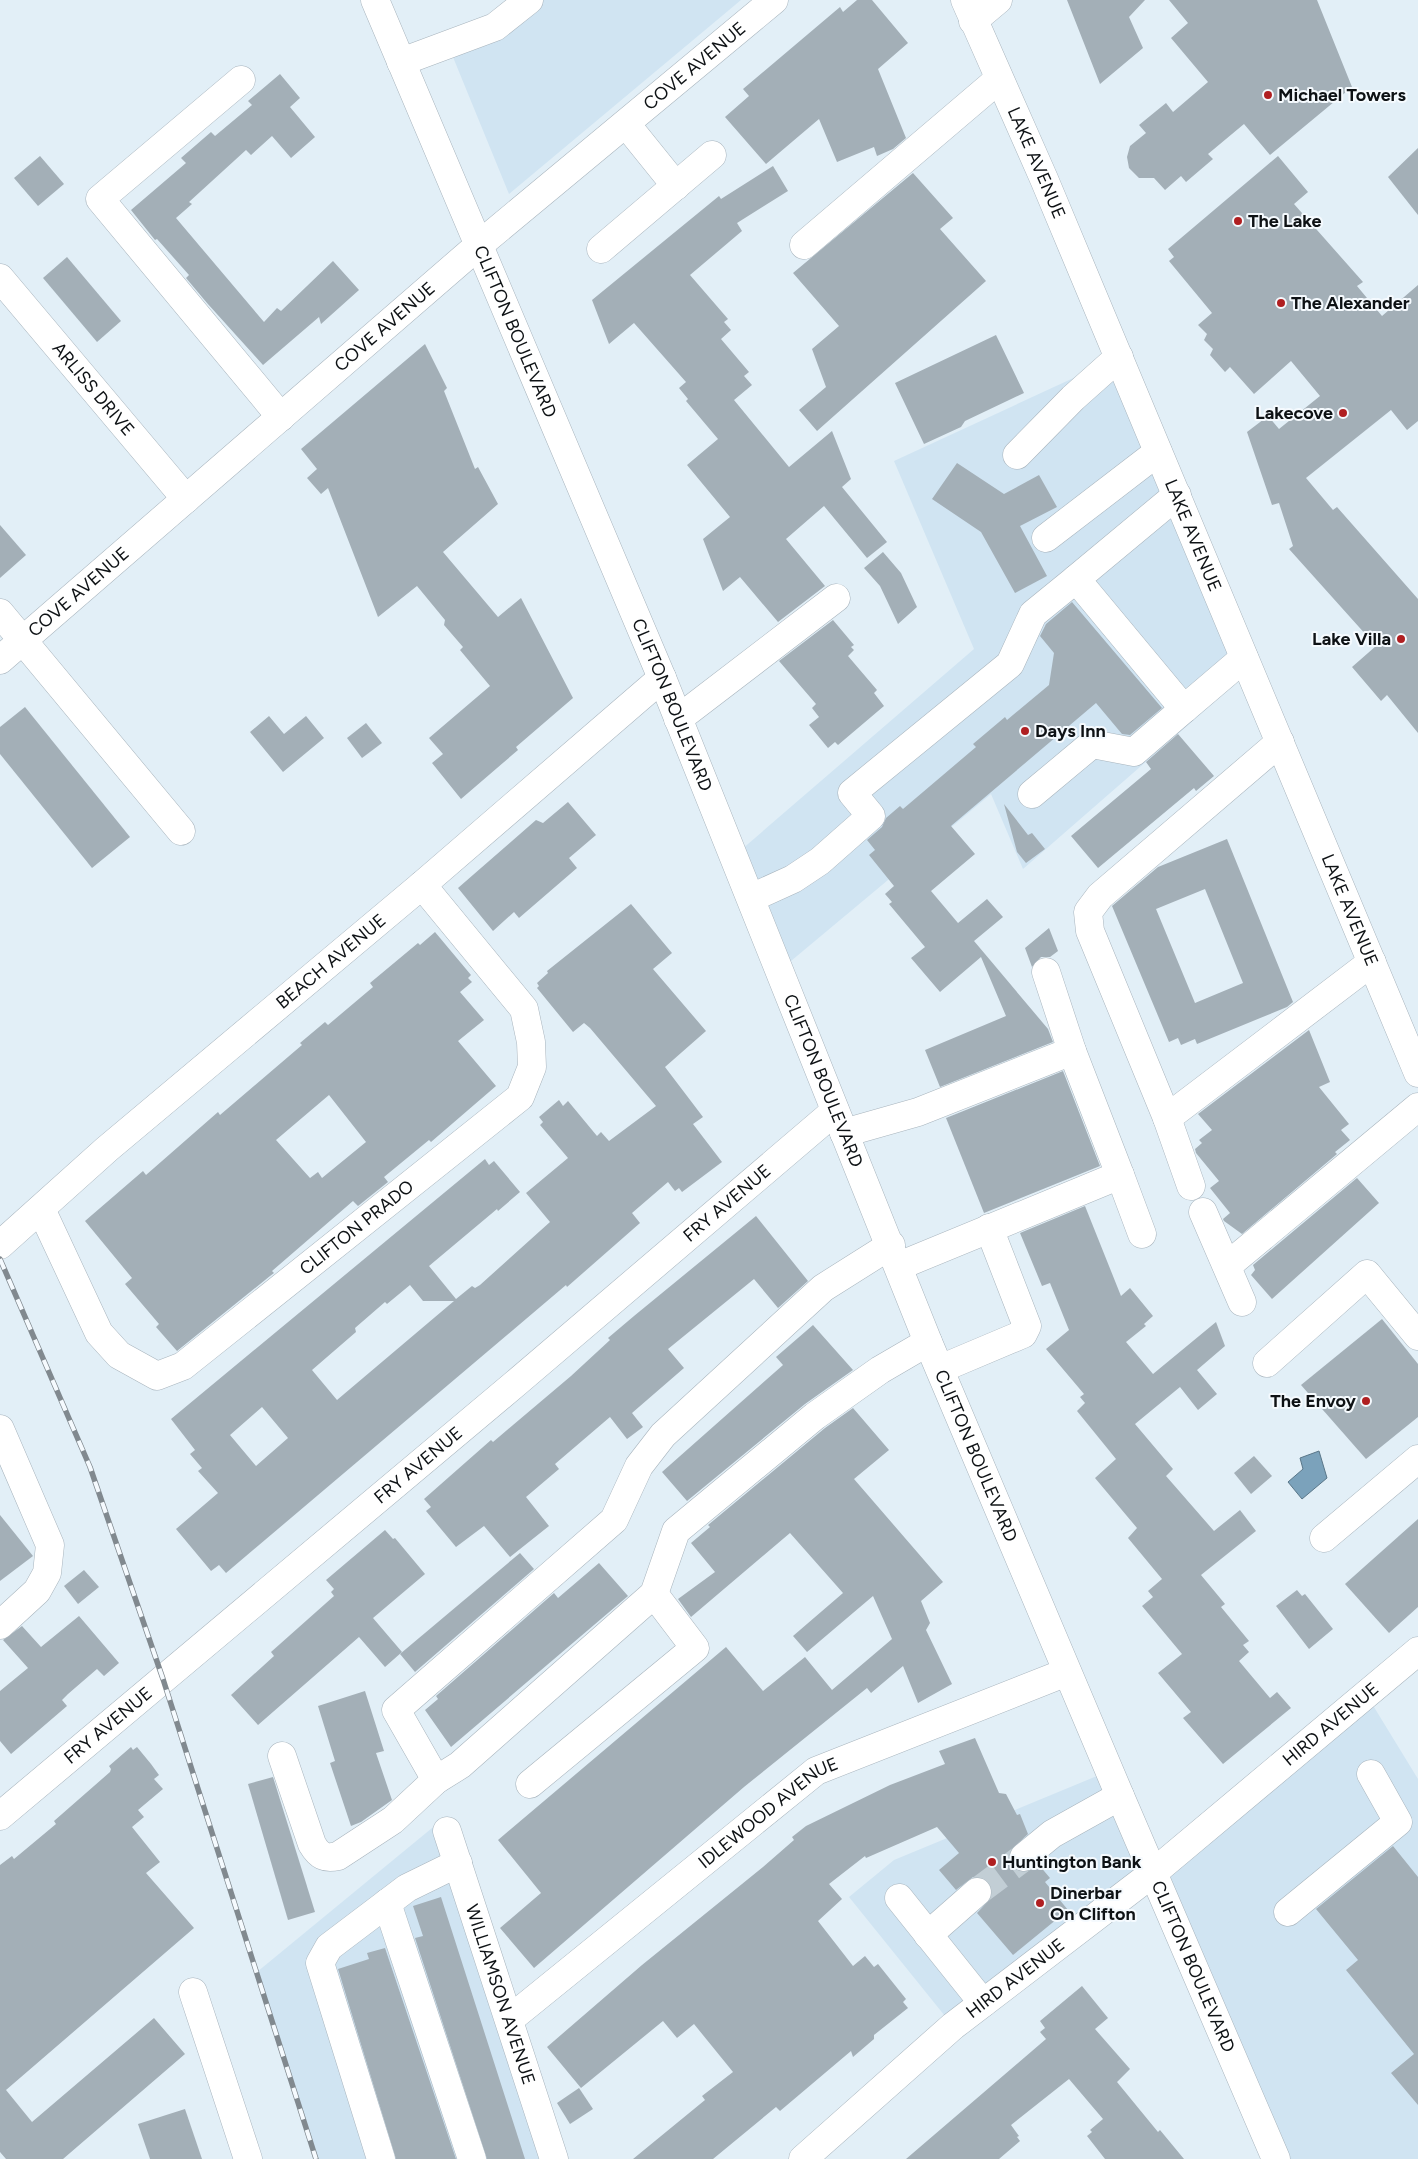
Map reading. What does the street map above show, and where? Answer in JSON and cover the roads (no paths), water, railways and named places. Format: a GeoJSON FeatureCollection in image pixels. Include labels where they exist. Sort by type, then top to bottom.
{"type":"FeatureCollection","features":[{"type":"Feature","properties":{"kind":"street","name":"CLIFTON BOULEVARD"},"geometry":{"type":"LineString","coordinates":[[375,0],[662,678],[895,1255],[928,1342],[1276,2159]]}},
{"type":"Feature","properties":{"kind":"street"},"geometry":{"type":"LineString","coordinates":[[401,62],[494,27],[529,0]]}},
{"type":"Feature","properties":{"kind":"street"},"geometry":{"type":"LineString","coordinates":[[969,10],[998,0]]}},
{"type":"Feature","properties":{"kind":"street","name":"COVE AVENUE"},"geometry":{"type":"LineString","coordinates":[[0,660],[479,245],[626,124],[762,4]]}},
{"type":"Feature","properties":{"kind":"street","name":"LAKE AVENUE"},"geometry":{"type":"LineString","coordinates":[[969,10],[1044,178],[1418,1073]]}},
{"type":"Feature","properties":{"kind":"street"},"geometry":{"type":"LineString","coordinates":[[804,245],[999,79]]}},
{"type":"Feature","properties":{"kind":"street"},"geometry":{"type":"LineString","coordinates":[[241,80],[100,199],[281,417]]}},
{"type":"Feature","properties":{"kind":"street"},"geometry":{"type":"LineString","coordinates":[[626,124],[676,186]]}},
{"type":"Feature","properties":{"kind":"street"},"geometry":{"type":"LineString","coordinates":[[601,249],[712,154]]}},
{"type":"Feature","properties":{"kind":"street","name":"ARLISS DRIVE"},"geometry":{"type":"LineString","coordinates":[[0,278],[186,499]]}},
{"type":"Feature","properties":{"kind":"street"},"geometry":{"type":"LineString","coordinates":[[1018,455],[1080,392],[1119,357]]}},
{"type":"Feature","properties":{"kind":"street"},"geometry":{"type":"LineString","coordinates":[[1046,538],[1158,452]]}},
{"type":"Feature","properties":{"kind":"street"},"geometry":{"type":"LineString","coordinates":[[751,898],[793,878],[820,861],[871,816],[852,793],[1010,664],[1033,614],[1177,495]]}},
{"type":"Feature","properties":{"kind":"street"},"geometry":{"type":"LineString","coordinates":[[1076,579],[1184,709]]}},
{"type":"Feature","properties":{"kind":"street"},"geometry":{"type":"LineString","coordinates":[[678,719],[836,598]]}},
{"type":"Feature","properties":{"kind":"street"},"geometry":{"type":"LineString","coordinates":[[0,613],[181,831]]}},
{"type":"Feature","properties":{"kind":"street"},"geometry":{"type":"LineString","coordinates":[[1032,794],[1092,744],[1134,752],[1244,658]]}},
{"type":"Feature","properties":{"kind":"street","name":"BEACH AVENUE"},"geometry":{"type":"LineString","coordinates":[[0,1245],[107,1149],[422,885],[662,678]]}},
{"type":"Feature","properties":{"kind":"street"},"geometry":{"type":"LineString","coordinates":[[1191,1186],[1166,1118],[1090,931],[1088,912],[1100,896],[1280,742]]}},
{"type":"Feature","properties":{"kind":"street","name":"CLIFTON PRADO"},"geometry":{"type":"LineString","coordinates":[[41,1209],[98,1333],[111,1348],[131,1364],[157,1376],[183,1366],[520,1097],[527,1085],[533,1057],[524,1009],[422,885]]}},
{"type":"Feature","properties":{"kind":"street"},"geometry":{"type":"LineString","coordinates":[[1166,1118],[1372,962]]}},
{"type":"Feature","properties":{"kind":"street"},"geometry":{"type":"LineString","coordinates":[[1046,972],[1072,1051],[1142,1234]]}},
{"type":"Feature","properties":{"kind":"street"},"geometry":{"type":"LineString","coordinates":[[840,1122],[918,1112],[1072,1051]]}},
{"type":"Feature","properties":{"kind":"street"},"geometry":{"type":"LineString","coordinates":[[1227,1266],[1418,1107]]}},
{"type":"Feature","properties":{"kind":"street","name":"FRY AVENUE"},"geometry":{"type":"LineString","coordinates":[[0,1816],[524,1377],[840,1122]]}},
{"type":"Feature","properties":{"kind":"street"},"geometry":{"type":"LineString","coordinates":[[436,1780],[396,1710],[614,1520],[639,1466],[663,1435],[823,1288],[895,1255],[989,1228],[1120,1175]]}},
{"type":"Feature","properties":{"kind":"street"},"geometry":{"type":"LineString","coordinates":[[1203,1212],[1242,1302]]}},
{"type":"Feature","properties":{"kind":"street"},"geometry":{"type":"LineString","coordinates":[[940,1369],[1023,1334],[1026,1330],[1027,1326],[989,1228]]}},
{"type":"Feature","properties":{"kind":"street"},"geometry":{"type":"LineString","coordinates":[[1267,1363],[1367,1274],[1418,1336]]}},
{"type":"Feature","properties":{"kind":"street"},"geometry":{"type":"LineString","coordinates":[[282,1756],[312,1844],[318,1854],[329,1858],[338,1856],[393,1820],[436,1780],[460,1765],[654,1594],[676,1531],[815,1416],[880,1370],[928,1342]]}},
{"type":"Feature","properties":{"kind":"street"},"geometry":{"type":"LineString","coordinates":[[0,1625],[37,1591],[48,1573],[50,1545],[3,1448]]}},
{"type":"Feature","properties":{"kind":"street"},"geometry":{"type":"LineString","coordinates":[[1324,1538],[1418,1459]]}},
{"type":"Feature","properties":{"kind":"street"},"geometry":{"type":"LineString","coordinates":[[530,1784],[695,1648],[654,1594]]}},
{"type":"Feature","properties":{"kind":"street","name":"HIRD AVENUE"},"geometry":{"type":"LineString","coordinates":[[802,2159],[953,2026],[1153,1874],[1418,1651]]}},
{"type":"Feature","properties":{"kind":"street","name":"IDLEWOOD AVENUE"},"geometry":{"type":"LineString","coordinates":[[510,2019],[816,1771],[1067,1672]]}},
{"type":"Feature","properties":{"kind":"street"},"geometry":{"type":"LineString","coordinates":[[1288,1912],[1398,1822],[1372,1774]]}},
{"type":"Feature","properties":{"kind":"street"},"geometry":{"type":"LineString","coordinates":[[1024,1857],[1052,1834],[1120,1796]]}},
{"type":"Feature","properties":{"kind":"street","name":"WILLIAMSON AVENUE"},"geometry":{"type":"LineString","coordinates":[[447,1830],[554,2159]]}},
{"type":"Feature","properties":{"kind":"street"},"geometry":{"type":"LineString","coordinates":[[381,2159],[320,1962],[330,1947],[407,1888],[458,1863]]}},
{"type":"Feature","properties":{"kind":"street"},"geometry":{"type":"LineString","coordinates":[[928,1935],[977,1892]]}},
{"type":"Feature","properties":{"kind":"street"},"geometry":{"type":"LineString","coordinates":[[898,1898],[983,2003]]}},
{"type":"Feature","properties":{"kind":"street"},"geometry":{"type":"LineString","coordinates":[[387,1903],[472,2159]]}},
{"type":"Feature","properties":{"kind":"street"},"geometry":{"type":"LineString","coordinates":[[193,1992],[248,2159]]}},
{"type":"Feature","properties":{"kind":"water"},"geometry":{"type":"Polygon","coordinates":[[[1319,1451],[1327,1478],[1302,1499],[1288,1482],[1303,1469],[1300,1458],[1319,1451]]]}},
{"type":"Feature","properties":{"kind":"tunnel"},"geometry":{"type":"LineString","coordinates":[[977,1892],[1024,1857]]}},
{"type":"Feature","properties":{"kind":"railway"},"geometry":{"type":"LineString","coordinates":[[0,1259],[90,1467],[163,1679],[316,2159]]}},
{"type":"Feature","properties":{"kind":"place","name":"Michael Towers"},"geometry":{"type":"Point","coordinates":[1268,95]}},
{"type":"Feature","properties":{"kind":"place","name":"The Lake"},"geometry":{"type":"Point","coordinates":[1238,221]}},
{"type":"Feature","properties":{"kind":"place","name":"The Alexander"},"geometry":{"type":"Point","coordinates":[1281,303]}},
{"type":"Feature","properties":{"kind":"place","name":"Lakecove"},"geometry":{"type":"Point","coordinates":[1343,413]}},
{"type":"Feature","properties":{"kind":"place","name":"Lake Villa"},"geometry":{"type":"Point","coordinates":[1401,639]}},
{"type":"Feature","properties":{"kind":"place","name":"Days Inn"},"geometry":{"type":"Point","coordinates":[1025,731]}},
{"type":"Feature","properties":{"kind":"place","name":"The Envoy"},"geometry":{"type":"Point","coordinates":[1366,1401]}},
{"type":"Feature","properties":{"kind":"place","name":"Huntington Bank"},"geometry":{"type":"Point","coordinates":[992,1862]}},
{"type":"Feature","properties":{"kind":"place","name":"Dinerbar On Clifton"},"geometry":{"type":"Point","coordinates":[1040,1903]}}]}
